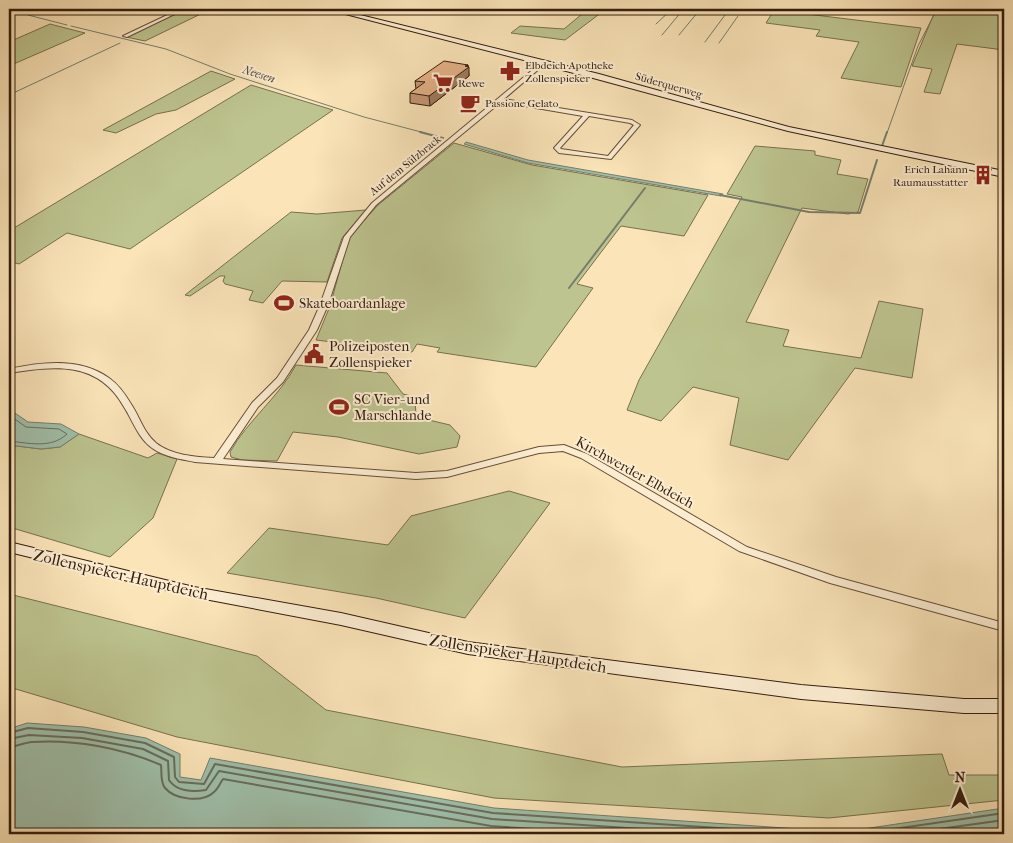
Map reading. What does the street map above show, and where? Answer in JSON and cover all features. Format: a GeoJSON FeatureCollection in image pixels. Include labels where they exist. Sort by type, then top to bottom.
{"type":"FeatureCollection","features":[{"type":"Feature","properties":{"kind":"street"},"geometry":{"type":"LineString","coordinates":[[125,36],[183,9]]}},
{"type":"Feature","properties":{"kind":"street","name":"Süderquerweg"},"geometry":{"type":"LineString","coordinates":[[329,9],[544,63],[788,129],[1004,174]]}},
{"type":"Feature","properties":{"kind":"street","name":"Auf dem Sülzbrack"},"geometry":{"type":"LineString","coordinates":[[217,461],[255,405],[285,373],[313,330],[324,305],[346,237],[374,204],[544,63]]}},
{"type":"Feature","properties":{"kind":"street"},"geometry":{"type":"LineString","coordinates":[[500,100],[632,122],[637,125],[609,158],[559,151],[557,148],[586,115]]}},
{"type":"Feature","properties":{"kind":"street","name":"Kirchwerder Elbdeich"},"geometry":{"type":"LineString","coordinates":[[9,371],[27,367],[81,367],[104,376],[121,392],[144,437],[158,449],[182,456],[217,461],[416,476],[447,474],[539,450],[564,448],[584,456],[743,549],[834,580],[1004,627]]}},
{"type":"Feature","properties":{"kind":"street","name":"Zollenspieker-Hauptdeich"},"geometry":{"type":"LineString","coordinates":[[9,548],[194,592],[341,619],[468,648],[505,654],[801,692],[946,704],[1004,706]]}},
{"type":"Feature","properties":{"kind":"green space"},"geometry":{"type":"Polygon","coordinates":[[[186,9],[211,9],[145,41],[126,37],[186,9]]]}},
{"type":"Feature","properties":{"kind":"green space"},"geometry":{"type":"Polygon","coordinates":[[[588,9],[606,9],[565,40],[511,33],[520,26],[564,29],[588,9]]]}},
{"type":"Feature","properties":{"kind":"green space"},"geometry":{"type":"Polygon","coordinates":[[[936,9],[1004,9],[1004,50],[957,44],[940,94],[924,92],[932,69],[912,66],[936,9]]]}},
{"type":"Feature","properties":{"kind":"green space"},"geometry":{"type":"Polygon","coordinates":[[[774,10],[921,28],[901,87],[841,78],[859,42],[816,36],[820,30],[766,23],[774,10]]]}},
{"type":"Feature","properties":{"kind":"green space"},"geometry":{"type":"Polygon","coordinates":[[[50,24],[85,33],[9,66],[9,42],[50,24]]]}},
{"type":"Feature","properties":{"kind":"green space"},"geometry":{"type":"Polygon","coordinates":[[[211,71],[235,79],[176,110],[156,114],[116,133],[103,130],[211,71]]]}},
{"type":"Feature","properties":{"kind":"green space"},"geometry":{"type":"Polygon","coordinates":[[[251,85],[333,110],[130,249],[67,233],[19,264],[9,261],[9,231],[251,85]]]}},
{"type":"Feature","properties":{"kind":"green space"},"geometry":{"type":"Polygon","coordinates":[[[454,143],[532,165],[708,195],[684,236],[621,226],[577,284],[593,288],[536,367],[437,352],[440,348],[417,344],[412,352],[316,340],[330,306],[349,237],[378,205],[454,143]]]}},
{"type":"Feature","properties":{"kind":"green space"},"geometry":{"type":"Polygon","coordinates":[[[755,146],[815,151],[815,155],[841,160],[837,174],[868,179],[858,212],[848,214],[802,208],[746,322],[789,330],[783,346],[861,358],[879,301],[923,309],[912,378],[855,368],[788,460],[730,445],[739,398],[693,387],[661,421],[627,410],[639,380],[742,197],[727,194],[755,146]]]}},
{"type":"Feature","properties":{"kind":"green space"},"geometry":{"type":"Polygon","coordinates":[[[366,210],[342,238],[327,282],[282,281],[263,303],[249,300],[253,291],[225,284],[223,281],[225,276],[220,276],[190,296],[185,295],[291,212],[317,214],[366,210]]]}},
{"type":"Feature","properties":{"kind":"green space","name":"SC Vier- und Marschlande"},"geometry":{"type":"Polygon","coordinates":[[[296,365],[387,373],[403,394],[415,397],[416,417],[450,425],[460,436],[457,447],[419,454],[338,437],[293,432],[277,461],[242,460],[231,457],[230,452],[237,440],[281,388],[296,365]]]}},
{"type":"Feature","properties":{"kind":"green space"},"geometry":{"type":"Polygon","coordinates":[[[79,434],[148,458],[157,453],[177,459],[153,518],[110,557],[9,527],[9,445],[41,449],[60,447],[79,434]]]}},
{"type":"Feature","properties":{"kind":"green space"},"geometry":{"type":"Polygon","coordinates":[[[509,491],[550,503],[465,618],[376,598],[227,573],[269,528],[388,545],[411,516],[509,491]]]}},
{"type":"Feature","properties":{"kind":"green space"},"geometry":{"type":"Polygon","coordinates":[[[9,594],[257,656],[326,710],[622,767],[942,754],[949,775],[1004,775],[1004,800],[829,818],[494,798],[177,737],[9,687],[9,594]]]}},
{"type":"Feature","properties":{"kind":"water"},"geometry":{"type":"Polygon","coordinates":[[[466,142],[528,160],[723,194],[721,196],[528,163],[464,144],[466,142]]]}},
{"type":"Feature","properties":{"kind":"water"},"geometry":{"type":"Polygon","coordinates":[[[9,409],[28,422],[61,424],[79,434],[60,447],[41,449],[9,445],[9,409]]]}},
{"type":"Feature","properties":{"kind":"water"},"geometry":{"type":"Polygon","coordinates":[[[27,723],[84,727],[146,738],[180,754],[180,777],[201,780],[210,758],[494,808],[843,832],[1004,808],[1004,834],[9,834],[9,729],[27,723]]]}},
{"type":"Feature","properties":{"kind":"building"},"geometry":{"type":"Polygon","coordinates":[[[444,61],[468,65],[465,66],[469,67],[429,96],[410,93],[425,82],[415,81],[444,61]]]}},
{"type":"Feature","properties":{"kind":"building"},"geometry":{"type":"Polygon","coordinates":[[[979,166],[991,169],[990,174],[977,172],[979,166]]]}},
{"type":"Feature","properties":{"kind":"waterway","name":"Neesen"},"geometry":{"type":"LineString","coordinates":[[17,9],[28,15],[67,25]]}},
{"type":"Feature","properties":{"kind":"waterway"},"geometry":{"type":"LineString","coordinates":[[887,133],[918,46],[937,9]]}},
{"type":"Feature","properties":{"kind":"waterway"},"geometry":{"type":"LineString","coordinates":[[656,24],[671,10]]}},
{"type":"Feature","properties":{"kind":"waterway"},"geometry":{"type":"LineString","coordinates":[[662,35],[682,11]]}},
{"type":"Feature","properties":{"kind":"waterway"},"geometry":{"type":"LineString","coordinates":[[679,35],[698,12]]}},
{"type":"Feature","properties":{"kind":"waterway"},"geometry":{"type":"LineString","coordinates":[[705,42],[725,15]]}},
{"type":"Feature","properties":{"kind":"waterway"},"geometry":{"type":"LineString","coordinates":[[719,43],[738,16]]}},
{"type":"Feature","properties":{"kind":"waterway","name":"Neesen"},"geometry":{"type":"LineString","coordinates":[[71,26],[166,49],[230,74],[364,117],[425,133]]}},
{"type":"Feature","properties":{"kind":"waterway"},"geometry":{"type":"LineString","coordinates":[[9,95],[120,43]]}},
{"type":"Feature","properties":{"kind":"waterway","name":"Neesen"},"geometry":{"type":"LineString","coordinates":[[420,132],[443,138]]}},
{"type":"Feature","properties":{"kind":"waterway"},"geometry":{"type":"LineString","coordinates":[[882,146],[887,132]]}},
{"type":"Feature","properties":{"kind":"waterway"},"geometry":{"type":"LineString","coordinates":[[720,195],[809,212],[860,213],[877,160]]}},
{"type":"Feature","properties":{"kind":"waterway"},"geometry":{"type":"LineString","coordinates":[[569,288],[645,188]]}},
{"type":"Feature","properties":{"kind":"place","name":"Elbdeich Apotheke Zollenspieker"},"geometry":{"type":"Point","coordinates":[510,71]}},
{"type":"Feature","properties":{"kind":"place","name":"Rewe"},"geometry":{"type":"Point","coordinates":[443,83]}},
{"type":"Feature","properties":{"kind":"place","name":"Passione Gelato"},"geometry":{"type":"Point","coordinates":[470,103]}},
{"type":"Feature","properties":{"kind":"place","name":"Erich Lahann Raumausstatter"},"geometry":{"type":"Point","coordinates":[983,175]}},
{"type":"Feature","properties":{"kind":"place","name":"Skateboardanlage"},"geometry":{"type":"Point","coordinates":[284,303]}},
{"type":"Feature","properties":{"kind":"place","name":"Polizeiposten Zollenspieker"},"geometry":{"type":"Point","coordinates":[314,354]}},
{"type":"Feature","properties":{"kind":"place","name":"SC Vier- und Marschlande"},"geometry":{"type":"Point","coordinates":[339,407]}}]}
